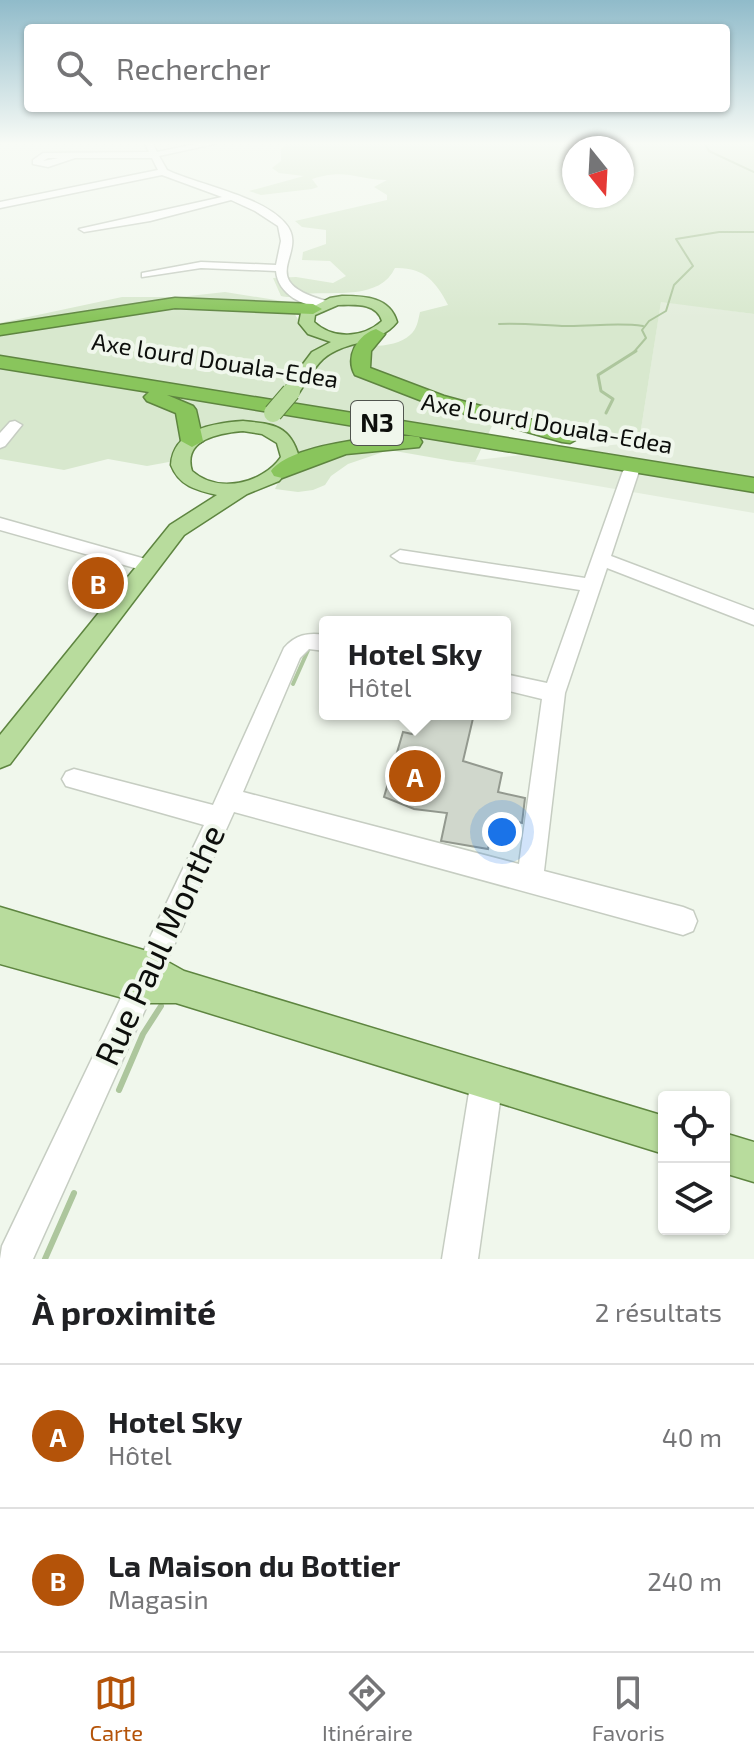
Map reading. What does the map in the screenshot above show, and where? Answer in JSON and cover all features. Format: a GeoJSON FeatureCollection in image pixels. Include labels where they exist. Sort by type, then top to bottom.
{"type":"FeatureCollection","features":[{"type":"Feature","properties":{"kind":"highway"},"geometry":{"type":"LineString","coordinates":[[0,330],[175,303],[318,307]]}},
{"type":"Feature","properties":{"kind":"highway"},"geometry":{"type":"LineString","coordinates":[[376,334],[360,351],[357,360],[362,371],[377,378],[437,400],[542,431],[680,467]]}},
{"type":"Feature","properties":{"kind":"highway","name":"Axe lourd Douala-Edea"},"geometry":{"type":"LineString","coordinates":[[0,353],[680,467],[754,474]]}},
{"type":"Feature","properties":{"kind":"highway"},"geometry":{"type":"LineString","coordinates":[[0,364],[171,401],[186,410],[192,441]]}},
{"type":"Feature","properties":{"kind":"highway","name":"Axe Lourd Douala-Edea"},"geometry":{"type":"LineString","coordinates":[[0,364],[680,467],[754,485]]}},
{"type":"Feature","properties":{"kind":"highway"},"geometry":{"type":"LineString","coordinates":[[282,471],[334,448],[384,442],[413,442],[631,471],[680,467]]}},
{"type":"Feature","properties":{"kind":"main road"},"geometry":{"type":"LineString","coordinates":[[243,426],[273,413],[318,355],[349,339],[376,334],[390,322],[385,309],[349,300],[318,307],[306,318],[319,339],[318,355]]}},
{"type":"Feature","properties":{"kind":"main road"},"geometry":{"type":"LineString","coordinates":[[316,333],[349,339]]}},
{"type":"Feature","properties":{"kind":"main road"},"geometry":{"type":"LineString","coordinates":[[177,530],[242,488],[267,480],[282,471],[290,457],[290,448],[278,434],[273,413]]}},
{"type":"Feature","properties":{"kind":"main road"},"geometry":{"type":"LineString","coordinates":[[242,488],[204,486],[190,479],[180,460],[192,441],[223,427],[243,426],[278,434]]}},
{"type":"Feature","properties":{"kind":"main road"},"geometry":{"type":"LineString","coordinates":[[0,756],[177,530],[187,504],[190,479]]}},
{"type":"Feature","properties":{"kind":"main road"},"geometry":{"type":"LineString","coordinates":[[0,923],[156,980],[658,1133]]}},
{"type":"Feature","properties":{"kind":"main road"},"geometry":{"type":"LineString","coordinates":[[0,947],[156,980]]}},
{"type":"Feature","properties":{"kind":"main road"},"geometry":{"type":"LineString","coordinates":[[730,1155],[754,1162]]}},
{"type":"Feature","properties":{"kind":"street"},"geometry":{"type":"LineString","coordinates":[[84,229],[150,218],[220,201]]}},
{"type":"Feature","properties":{"kind":"street"},"geometry":{"type":"LineString","coordinates":[[236,201],[281,224],[285,236],[280,268],[289,290],[318,307]]}},
{"type":"Feature","properties":{"kind":"street"},"geometry":{"type":"LineString","coordinates":[[146,275],[201,265],[280,268]]}},
{"type":"Feature","properties":{"kind":"street"},"geometry":{"type":"LineString","coordinates":[[0,443],[15,425]]}},
{"type":"Feature","properties":{"kind":"street"},"geometry":{"type":"LineString","coordinates":[[530,879],[554,693],[631,471]]}},
{"type":"Feature","properties":{"kind":"street"},"geometry":{"type":"LineString","coordinates":[[0,524],[41,533],[149,566]]}},
{"type":"Feature","properties":{"kind":"street"},"geometry":{"type":"LineString","coordinates":[[400,556],[589,585]]}},
{"type":"Feature","properties":{"kind":"street"},"geometry":{"type":"LineString","coordinates":[[601,559],[754,618]]}},
{"type":"Feature","properties":{"kind":"street","name":"Rue Paul Monthe"},"geometry":{"type":"LineString","coordinates":[[15,1259],[156,980],[224,809],[291,654],[296,647],[319,641]]}},
{"type":"Feature","properties":{"kind":"street"},"geometry":{"type":"LineString","coordinates":[[511,683],[554,693]]}},
{"type":"Feature","properties":{"kind":"street"},"geometry":{"type":"LineString","coordinates":[[74,779],[224,809],[530,879],[683,921]]}},
{"type":"Feature","properties":{"kind":"street"},"geometry":{"type":"LineString","coordinates":[[460,1259],[487,1080]]}},
{"type":"Feature","properties":{"kind":"shaded area"},"geometry":{"type":"Polygon","coordinates":[[[384,201],[562,201],[562,208],[634,208],[634,201],[754,201],[754,314],[661,302],[639,442],[500,409],[475,462],[389,450],[348,464],[331,476],[325,485],[298,492],[275,489],[290,457],[267,429],[206,433],[180,460],[147,466],[108,459],[64,470],[0,459],[0,323],[122,297],[180,297],[225,292],[288,302],[300,322],[311,331],[339,342],[371,346],[400,341],[414,330],[420,312],[448,305],[428,277],[405,268],[395,268],[379,285],[356,292],[281,296],[273,278],[296,277],[333,283],[346,276],[330,261],[302,260],[303,252],[326,244],[326,230],[302,227],[295,221],[384,201]]]}},
{"type":"Feature","properties":{"kind":"shaded area"},"geometry":{"type":"Polygon","coordinates":[[[661,301],[754,314],[754,513],[458,462],[639,442],[661,301]]]}},
{"type":"Feature","properties":{"kind":"building"},"geometry":{"type":"Polygon","coordinates":[[[417,720],[473,720],[463,761],[502,773],[498,792],[525,798],[522,823],[494,816],[488,849],[441,841],[447,813],[414,809],[384,797],[403,732],[412,734],[417,720]]]}},
{"type":"Feature","properties":{"kind":"waterway"},"geometry":{"type":"LineString","coordinates":[[633,353],[646,338],[642,330],[649,321],[666,311],[674,285],[693,266],[676,239],[719,232],[754,232]]}},
{"type":"Feature","properties":{"kind":"waterway"},"geometry":{"type":"LineString","coordinates":[[499,324],[643,326]]}},
{"type":"Feature","properties":{"kind":"waterway"},"geometry":{"type":"LineString","coordinates":[[606,413],[613,399],[601,391],[598,375],[633,353]]}},
{"type":"Feature","properties":{"kind":"waterway"},"geometry":{"type":"LineString","coordinates":[[293,684],[309,648]]}},
{"type":"Feature","properties":{"kind":"waterway"},"geometry":{"type":"LineString","coordinates":[[119,1090],[143,1034],[161,1006]]}},
{"type":"Feature","properties":{"kind":"waterway"},"geometry":{"type":"LineString","coordinates":[[45,1259],[74,1193]]}},
{"type":"Feature","properties":{"kind":"place","name":"La Maison du Bottier"},"geometry":{"type":"Point","coordinates":[98,583]}},
{"type":"Feature","properties":{"kind":"place","name":"Hotel Sky"},"geometry":{"type":"Point","coordinates":[415,776]}}]}
